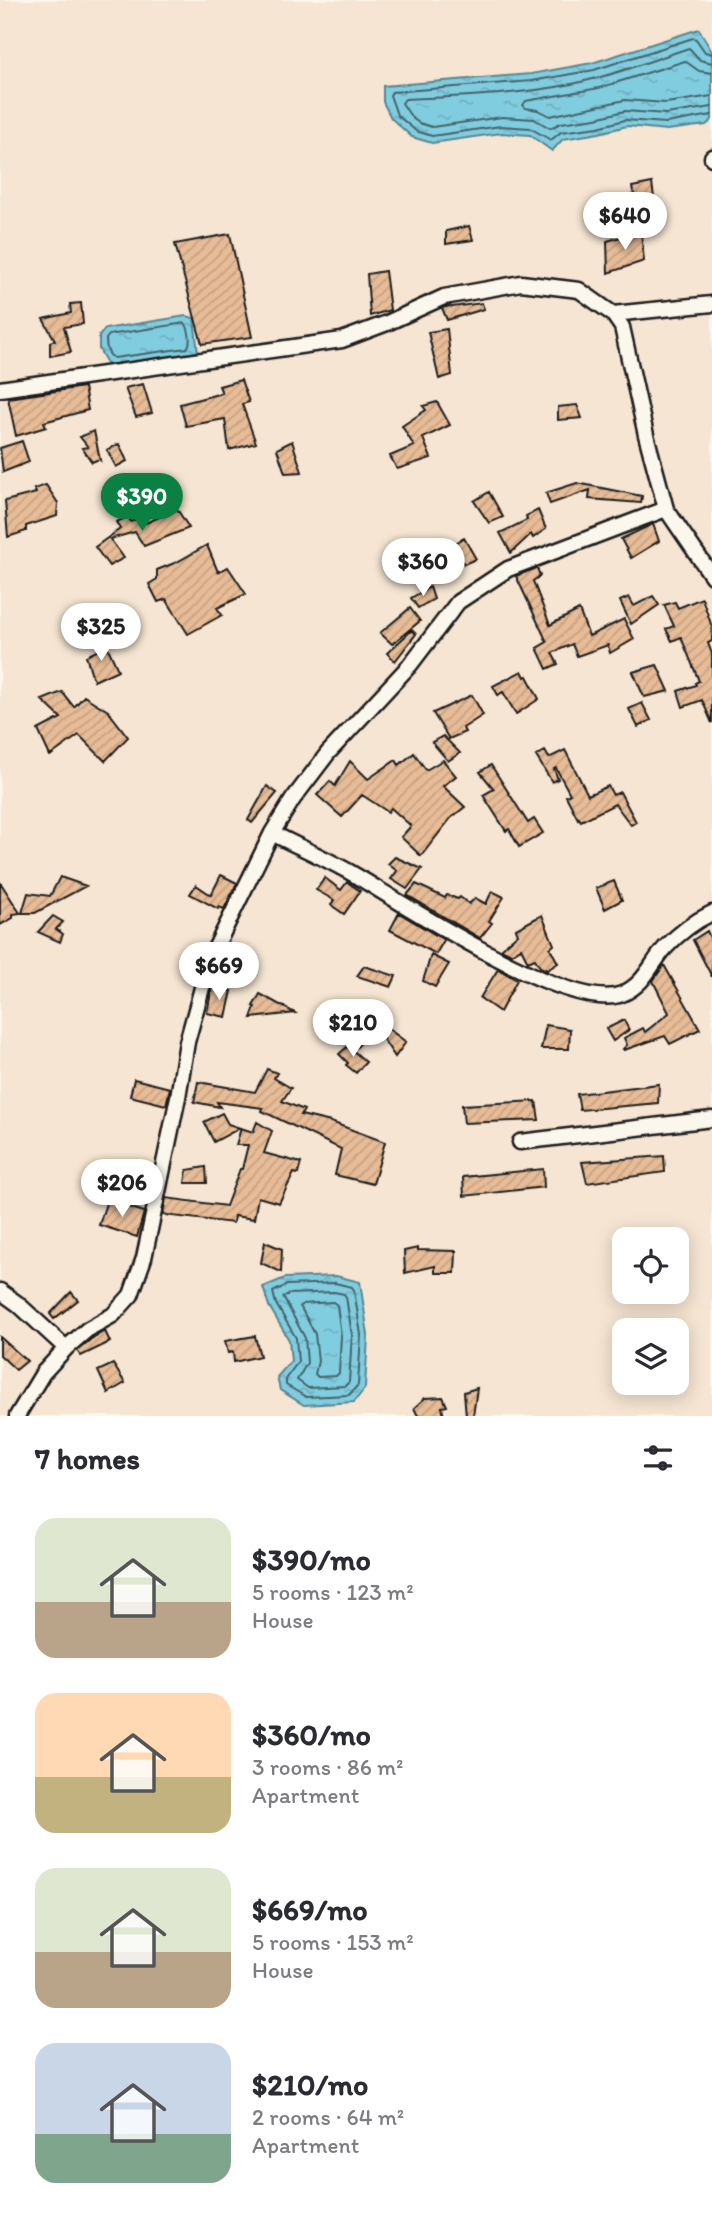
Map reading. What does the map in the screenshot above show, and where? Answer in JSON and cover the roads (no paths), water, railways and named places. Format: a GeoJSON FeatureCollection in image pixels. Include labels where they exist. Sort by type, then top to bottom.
{"type":"FeatureCollection","features":[{"type":"Feature","properties":{"kind":"street"},"geometry":{"type":"LineString","coordinates":[[0,389],[342,340],[444,297],[521,283],[579,290],[613,314],[622,327],[666,509],[712,576]]}},
{"type":"Feature","properties":{"kind":"street"},"geometry":{"type":"LineString","coordinates":[[613,314],[712,304]]}},
{"type":"Feature","properties":{"kind":"street"},"geometry":{"type":"LineString","coordinates":[[17,1416],[43,1373],[88,1329],[113,1315],[131,1295],[144,1258],[187,1042],[210,959],[272,833],[293,799],[328,753],[410,665],[458,602],[508,569],[666,509]]}},
{"type":"Feature","properties":{"kind":"street"},"geometry":{"type":"LineString","coordinates":[[272,833],[351,872],[427,920],[509,965],[575,991],[620,995],[637,985],[665,949],[685,931],[712,913]]}},
{"type":"Feature","properties":{"kind":"street"},"geometry":{"type":"LineString","coordinates":[[520,1142],[712,1119]]}},
{"type":"Feature","properties":{"kind":"street"},"geometry":{"type":"LineString","coordinates":[[0,1291],[18,1304],[66,1349]]}},
{"type":"Feature","properties":{"kind":"water"},"geometry":{"type":"Polygon","coordinates":[[[699,29],[712,52],[712,120],[706,125],[667,130],[627,126],[563,139],[552,151],[530,135],[501,133],[432,143],[412,137],[391,118],[383,102],[383,86],[531,74],[592,63],[699,29]]]}},
{"type":"Feature","properties":{"kind":"water"},"geometry":{"type":"Polygon","coordinates":[[[186,316],[194,318],[198,354],[108,365],[99,349],[99,336],[105,329],[186,316]]]}},
{"type":"Feature","properties":{"kind":"water"},"geometry":{"type":"Polygon","coordinates":[[[336,1276],[360,1282],[368,1335],[365,1388],[354,1402],[304,1405],[280,1390],[277,1377],[291,1361],[289,1340],[269,1306],[263,1287],[285,1278],[336,1276]]]}}]}
